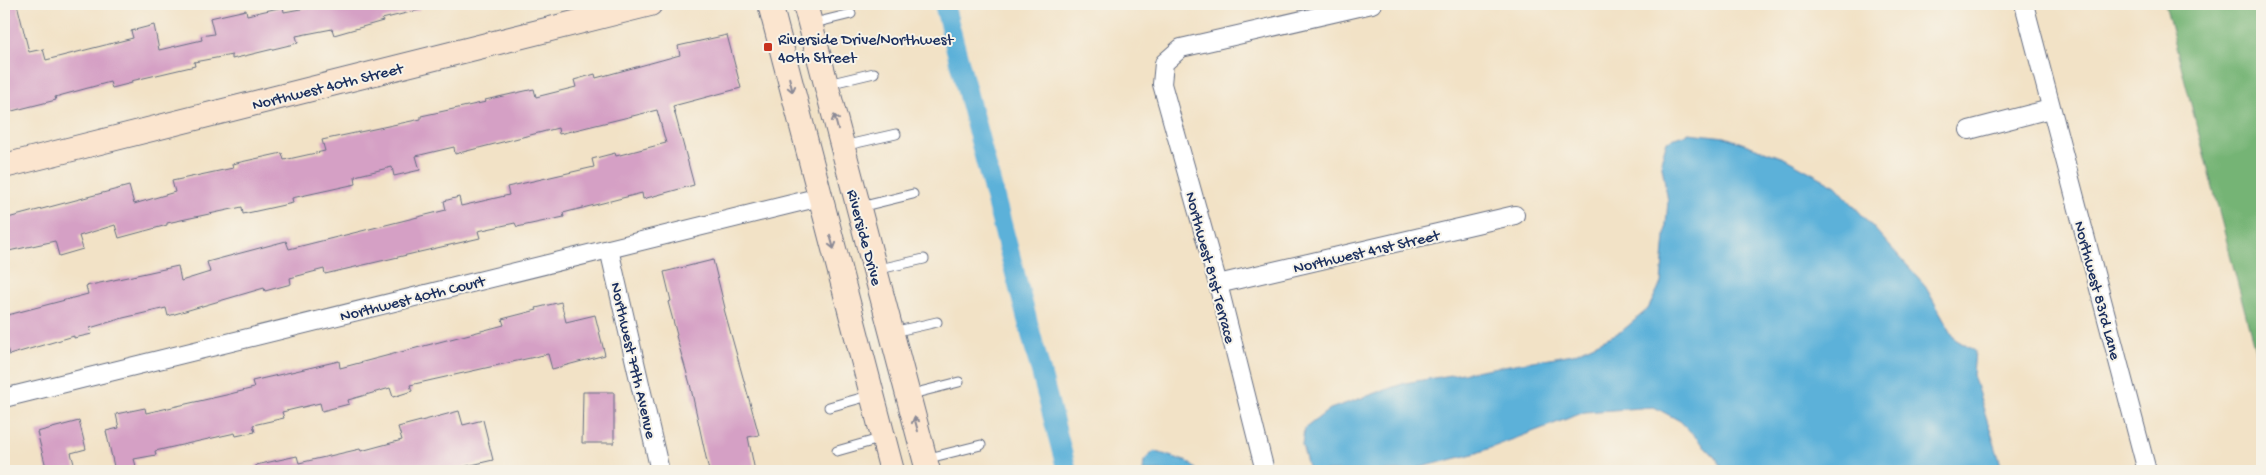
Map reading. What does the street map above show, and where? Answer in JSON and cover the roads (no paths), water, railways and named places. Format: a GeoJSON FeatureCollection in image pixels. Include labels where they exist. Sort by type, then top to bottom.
{"type":"FeatureCollection","features":[{"type":"Feature","properties":{"kind":"street","name":"Northwest 40th Street"},"geometry":{"type":"LineString","coordinates":[[4,166],[650,4]]}},
{"type":"Feature","properties":{"kind":"street","name":"Riverside Drive"},"geometry":{"type":"LineString","coordinates":[[770,4],[892,471]]}},
{"type":"Feature","properties":{"kind":"street","name":"Northwest 81st Terrace"},"geometry":{"type":"LineString","coordinates":[[1265,471],[1218,284],[1162,84],[1164,63],[1181,48],[1372,4]]}},
{"type":"Feature","properties":{"kind":"street","name":"Northwest 83rd Lane"},"geometry":{"type":"LineString","coordinates":[[2024,4],[2050,109],[2147,471]]}},
{"type":"Feature","properties":{"kind":"street","name":"Riverside Drive"},"geometry":{"type":"LineString","coordinates":[[807,14],[926,465]]}},
{"type":"Feature","properties":{"kind":"street"},"geometry":{"type":"LineString","coordinates":[[1969,130],[2050,109]]}},
{"type":"Feature","properties":{"kind":"street","name":"Northwest 40th Court"},"geometry":{"type":"LineString","coordinates":[[4,398],[820,197]]}},
{"type":"Feature","properties":{"kind":"street","name":"Northwest 41st Street"},"geometry":{"type":"LineString","coordinates":[[1218,284],[1515,215]]}},
{"type":"Feature","properties":{"kind":"street","name":"Northwest 79th Avenue"},"geometry":{"type":"LineString","coordinates":[[609,249],[660,471]]}},
{"type":"Feature","properties":{"kind":"lane"},"geometry":{"type":"LineString","coordinates":[[807,14],[851,14]]}},
{"type":"Feature","properties":{"kind":"lane"},"geometry":{"type":"LineString","coordinates":[[826,84],[874,73]]}},
{"type":"Feature","properties":{"kind":"lane"},"geometry":{"type":"LineString","coordinates":[[842,146],[896,134]]}},
{"type":"Feature","properties":{"kind":"lane"},"geometry":{"type":"LineString","coordinates":[[858,207],[913,194]]}},
{"type":"Feature","properties":{"kind":"lane"},"geometry":{"type":"LineString","coordinates":[[875,270],[924,259]]}},
{"type":"Feature","properties":{"kind":"lane"},"geometry":{"type":"LineString","coordinates":[[892,333],[937,322]]}},
{"type":"Feature","properties":{"kind":"lane"},"geometry":{"type":"LineString","coordinates":[[908,395],[959,382]]}},
{"type":"Feature","properties":{"kind":"lane"},"geometry":{"type":"LineString","coordinates":[[829,407],[872,395]]}},
{"type":"Feature","properties":{"kind":"lane"},"geometry":{"type":"LineString","coordinates":[[837,451],[883,438]]}},
{"type":"Feature","properties":{"kind":"lane"},"geometry":{"type":"LineString","coordinates":[[926,465],[980,444]]}},
{"type":"Feature","properties":{"kind":"water"},"geometry":{"type":"Polygon","coordinates":[[[1689,133],[1725,137],[1784,158],[1836,186],[1924,284],[1955,339],[1975,351],[1973,375],[2003,471],[1725,471],[1716,458],[1680,421],[1654,407],[1585,412],[1477,453],[1406,471],[1309,471],[1302,445],[1304,429],[1330,409],[1405,383],[1573,354],[1622,331],[1648,309],[1661,283],[1668,201],[1661,161],[1667,141],[1689,133]]]}},
{"type":"Feature","properties":{"kind":"water"},"geometry":{"type":"Polygon","coordinates":[[[1154,451],[1188,462],[1198,471],[1143,471],[1144,461],[1154,451]]]}},
{"type":"Feature","properties":{"kind":"waterway"},"geometry":{"type":"LineString","coordinates":[[944,4],[1067,471]]}},
{"type":"Feature","properties":{"kind":"place","name":"Riverside Drive/Northwest 40th Street"},"geometry":{"type":"Point","coordinates":[768,47]}}]}
